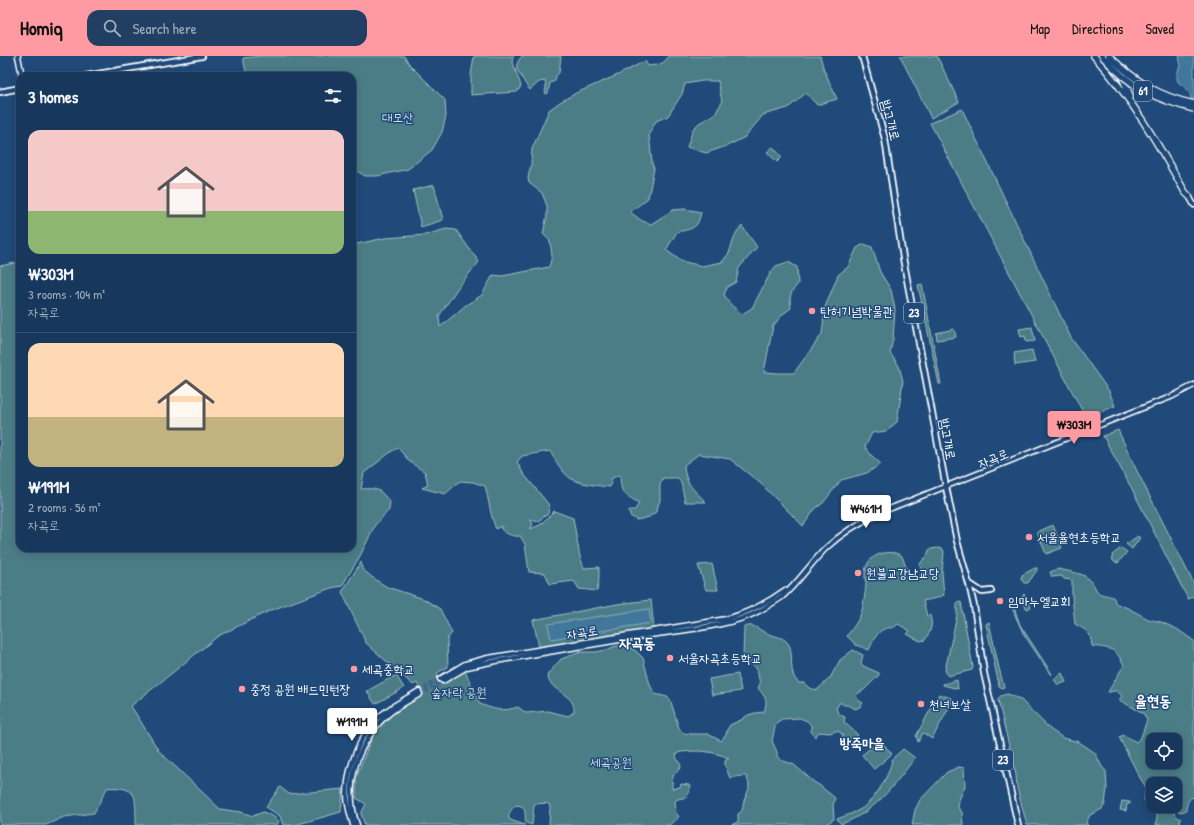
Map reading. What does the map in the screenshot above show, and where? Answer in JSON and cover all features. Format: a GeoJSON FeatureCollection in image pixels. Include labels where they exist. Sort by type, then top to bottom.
{"type":"FeatureCollection","features":[{"type":"Feature","properties":{"kind":"highway"},"geometry":{"type":"LineString","coordinates":[[1094,56],[1124,92],[1159,147],[1185,192],[1189,196]]}},
{"type":"Feature","properties":{"kind":"highway","name":"61"},"geometry":{"type":"LineString","coordinates":[[1102,56],[1114,69],[1140,89],[1169,102],[1194,109]]}},
{"type":"Feature","properties":{"kind":"highway"},"geometry":{"type":"LineString","coordinates":[[1110,56],[1120,72],[1130,98],[1167,156],[1189,196]]}},
{"type":"Feature","properties":{"kind":"highway","name":"61"},"geometry":{"type":"LineString","coordinates":[[1110,56],[1126,72],[1140,82],[1162,94],[1194,104]]}},
{"type":"Feature","properties":{"kind":"main road"},"geometry":{"type":"LineString","coordinates":[[18,56],[21,72]]}},
{"type":"Feature","properties":{"kind":"main road"},"geometry":{"type":"LineString","coordinates":[[109,72],[202,56]]}},
{"type":"Feature","properties":{"kind":"main road","name":"밤고개로"},"geometry":{"type":"LineString","coordinates":[[862,56],[885,139],[903,258],[946,487],[957,541],[974,606],[984,673],[1018,825]]}},
{"type":"Feature","properties":{"kind":"main road"},"geometry":{"type":"LineString","coordinates":[[0,92],[16,89]]}},
{"type":"Feature","properties":{"kind":"main road"},"geometry":{"type":"LineString","coordinates":[[1189,196],[1194,205]]}},
{"type":"Feature","properties":{"kind":"main road","name":"자곡로"},"geometry":{"type":"LineString","coordinates":[[442,680],[467,668],[486,663],[726,623],[757,612],[782,596],[825,548],[847,531],[866,520],[1171,397],[1194,385]]}},
{"type":"Feature","properties":{"kind":"main road"},"geometry":{"type":"LineString","coordinates":[[969,584],[982,592],[991,591]]}},
{"type":"Feature","properties":{"kind":"main road"},"geometry":{"type":"LineString","coordinates":[[352,825],[348,803],[348,787],[350,773],[357,750],[376,721],[397,704],[419,693],[378,723],[365,744],[355,768],[351,787],[352,809],[357,825]]}},
{"type":"Feature","properties":{"kind":"green space","name":"대모산"},"geometry":{"type":"Polygon","coordinates":[[[262,56],[404,56],[410,65],[445,100],[446,116],[442,132],[432,150],[408,169],[377,176],[365,176],[356,170],[356,72],[246,72],[243,58],[262,56]]]}},
{"type":"Feature","properties":{"kind":"green space"},"geometry":{"type":"Polygon","coordinates":[[[474,56],[514,56],[512,60],[521,86],[517,92],[471,95],[471,75],[474,56]]]}},
{"type":"Feature","properties":{"kind":"green space"},"geometry":{"type":"Polygon","coordinates":[[[522,56],[561,56],[559,73],[556,76],[555,81],[550,83],[548,93],[546,94],[545,92],[545,81],[539,82],[530,90],[527,87],[517,68],[517,64],[522,56]]]}},
{"type":"Feature","properties":{"kind":"green space"},"geometry":{"type":"Polygon","coordinates":[[[668,56],[820,56],[824,70],[837,99],[817,105],[806,93],[788,108],[763,115],[745,137],[727,146],[706,153],[687,147],[693,129],[699,123],[715,114],[722,102],[718,81],[702,81],[685,84],[682,94],[668,116],[656,121],[649,134],[654,169],[648,198],[630,212],[642,221],[651,224],[673,210],[685,209],[701,212],[700,218],[696,225],[690,229],[677,232],[666,250],[681,261],[702,266],[722,262],[729,253],[736,233],[742,226],[757,247],[739,268],[736,282],[727,287],[724,295],[731,305],[742,314],[752,308],[771,272],[776,266],[788,262],[797,267],[798,284],[791,295],[791,308],[783,314],[773,326],[764,372],[794,373],[822,334],[825,307],[838,275],[848,267],[857,248],[864,244],[872,247],[880,272],[891,290],[895,309],[893,339],[890,353],[899,366],[903,381],[897,422],[886,431],[872,433],[865,447],[881,464],[867,473],[841,480],[823,503],[815,509],[803,526],[760,483],[730,459],[699,454],[684,465],[686,477],[690,486],[706,502],[685,502],[681,483],[678,478],[663,478],[660,485],[660,500],[656,512],[649,517],[637,520],[630,516],[629,511],[635,510],[639,503],[624,493],[621,487],[620,475],[612,478],[610,487],[579,482],[567,476],[550,451],[522,456],[517,462],[523,473],[549,505],[548,514],[538,521],[530,519],[533,524],[530,529],[540,525],[554,511],[573,518],[580,557],[584,568],[599,567],[597,591],[579,589],[574,581],[550,584],[545,573],[529,572],[525,544],[520,536],[512,536],[507,534],[501,529],[501,526],[496,529],[485,486],[473,482],[460,481],[445,494],[422,488],[428,485],[425,472],[410,462],[398,448],[364,473],[361,489],[378,490],[390,502],[389,510],[375,525],[360,556],[342,586],[331,588],[269,611],[218,636],[131,706],[159,751],[220,809],[241,812],[253,816],[263,812],[271,815],[279,821],[277,825],[136,825],[136,805],[135,798],[132,793],[122,788],[107,788],[94,813],[64,817],[46,825],[0,825],[0,266],[16,263],[16,552],[356,552],[356,244],[385,238],[425,235],[446,229],[456,230],[479,262],[459,286],[439,316],[440,327],[466,305],[482,295],[493,275],[502,276],[549,267],[552,256],[550,241],[543,234],[547,215],[547,206],[542,193],[529,183],[528,178],[532,149],[549,110],[576,93],[620,74],[645,61],[648,66],[657,65],[667,59],[668,56]]]}},
{"type":"Feature","properties":{"kind":"green space"},"geometry":{"type":"Polygon","coordinates":[[[900,56],[937,56],[959,102],[931,118],[900,56]]]}},
{"type":"Feature","properties":{"kind":"green space"},"geometry":{"type":"Polygon","coordinates":[[[962,109],[1071,338],[1109,391],[1115,406],[1086,418],[930,123],[962,109]]]}},
{"type":"Feature","properties":{"kind":"green space"},"geometry":{"type":"Polygon","coordinates":[[[773,147],[782,157],[777,162],[767,152],[773,147]]]}},
{"type":"Feature","properties":{"kind":"green space"},"geometry":{"type":"Polygon","coordinates":[[[434,185],[443,220],[421,227],[413,190],[434,185]]]}},
{"type":"Feature","properties":{"kind":"green space"},"geometry":{"type":"Polygon","coordinates":[[[922,284],[941,384],[939,384],[918,285],[922,284]]]}},
{"type":"Feature","properties":{"kind":"green space"},"geometry":{"type":"Polygon","coordinates":[[[1032,327],[1035,341],[1026,342],[1025,336],[1021,337],[1019,329],[1032,327]]]}},
{"type":"Feature","properties":{"kind":"green space"},"geometry":{"type":"Polygon","coordinates":[[[954,329],[956,337],[937,340],[936,333],[954,329]]]}},
{"type":"Feature","properties":{"kind":"green space"},"geometry":{"type":"Polygon","coordinates":[[[1032,350],[1035,362],[1015,365],[1014,353],[1032,350]]]}},
{"type":"Feature","properties":{"kind":"green space"},"geometry":{"type":"Polygon","coordinates":[[[1118,430],[1194,584],[1194,596],[1188,599],[1132,489],[1103,436],[1118,430]]]}},
{"type":"Feature","properties":{"kind":"green space"},"geometry":{"type":"Polygon","coordinates":[[[1053,525],[1062,548],[1046,554],[1037,532],[1053,525]]]}},
{"type":"Feature","properties":{"kind":"green space"},"geometry":{"type":"Polygon","coordinates":[[[1138,536],[1140,538],[1132,549],[1126,544],[1138,536]]]}},
{"type":"Feature","properties":{"kind":"green space"},"geometry":{"type":"Polygon","coordinates":[[[938,548],[943,549],[944,553],[942,572],[944,595],[923,601],[927,616],[930,615],[931,622],[930,631],[925,640],[920,641],[907,634],[910,631],[898,624],[893,628],[884,629],[881,631],[875,638],[869,650],[856,645],[847,636],[858,621],[861,614],[866,585],[865,572],[867,564],[872,558],[889,552],[902,556],[908,573],[915,581],[919,579],[921,573],[920,565],[927,556],[929,550],[938,548]]]}},
{"type":"Feature","properties":{"kind":"green space"},"geometry":{"type":"Polygon","coordinates":[[[1121,548],[1127,552],[1118,563],[1113,561],[1112,555],[1121,548]]]}},
{"type":"Feature","properties":{"kind":"green space","name":"세곡공원"},"geometry":{"type":"Polygon","coordinates":[[[361,562],[362,569],[387,587],[424,599],[440,609],[452,633],[447,639],[448,667],[437,673],[442,684],[465,671],[480,704],[495,709],[503,710],[518,707],[526,713],[548,711],[568,716],[574,712],[574,706],[567,697],[553,686],[547,675],[561,659],[581,652],[596,652],[616,646],[628,646],[643,658],[650,685],[655,694],[670,699],[679,728],[683,733],[708,734],[721,741],[726,735],[730,725],[748,715],[764,712],[765,708],[766,699],[758,688],[760,684],[757,669],[745,661],[743,657],[744,627],[754,626],[785,640],[790,646],[792,668],[795,679],[799,683],[804,683],[809,688],[817,690],[830,678],[840,660],[853,650],[863,655],[861,663],[863,666],[879,673],[879,675],[865,689],[856,695],[858,700],[863,703],[861,706],[856,709],[839,703],[836,709],[840,715],[845,717],[844,722],[858,735],[852,743],[842,740],[843,735],[838,731],[830,733],[819,732],[815,737],[811,731],[811,725],[807,721],[800,718],[782,719],[777,722],[772,741],[777,752],[777,756],[780,760],[793,764],[835,798],[833,806],[834,819],[825,825],[731,825],[738,822],[738,814],[742,811],[748,792],[749,782],[746,776],[730,778],[725,765],[725,761],[729,758],[711,752],[694,751],[681,752],[676,755],[681,768],[673,777],[672,789],[680,787],[681,784],[689,785],[690,787],[687,797],[675,801],[676,814],[679,816],[670,825],[549,825],[550,807],[549,804],[543,803],[534,805],[532,825],[526,823],[522,806],[516,805],[509,815],[509,819],[525,825],[365,825],[361,814],[366,804],[356,798],[356,778],[369,744],[377,729],[393,714],[422,695],[417,683],[413,685],[366,643],[342,592],[361,562]]]}},
{"type":"Feature","properties":{"kind":"green space"},"geometry":{"type":"Polygon","coordinates":[[[712,564],[718,590],[706,590],[698,565],[712,564]]]}},
{"type":"Feature","properties":{"kind":"green space"},"geometry":{"type":"Polygon","coordinates":[[[1037,568],[1037,570],[1028,583],[1024,583],[1021,579],[1022,575],[1037,568]]]}},
{"type":"Feature","properties":{"kind":"green space"},"geometry":{"type":"Polygon","coordinates":[[[1058,569],[1083,575],[1093,583],[1097,591],[1114,598],[1117,604],[1148,619],[1161,622],[1177,629],[1194,641],[1194,797],[1189,800],[1186,810],[1182,812],[1182,777],[1146,777],[1146,787],[1140,778],[1119,737],[1124,735],[1136,742],[1141,737],[1147,720],[1143,713],[1119,700],[1122,696],[1117,691],[1108,692],[1124,665],[1118,655],[1112,650],[1092,646],[1089,634],[1075,624],[1072,580],[1064,579],[1062,576],[1052,577],[1050,572],[1058,569]]]}},
{"type":"Feature","properties":{"kind":"green space"},"geometry":{"type":"Polygon","coordinates":[[[1024,594],[1031,607],[1027,609],[1021,599],[1024,594]]]}},
{"type":"Feature","properties":{"kind":"green space"},"geometry":{"type":"Polygon","coordinates":[[[651,600],[654,629],[539,647],[533,620],[617,604],[651,600]]]}},
{"type":"Feature","properties":{"kind":"green space"},"geometry":{"type":"Polygon","coordinates":[[[961,602],[973,667],[972,670],[948,676],[945,670],[957,615],[957,603],[961,602]]]}},
{"type":"Feature","properties":{"kind":"green space"},"geometry":{"type":"Polygon","coordinates":[[[1014,607],[1020,625],[1052,674],[1051,675],[1023,633],[1012,608],[1014,607]]]}},
{"type":"Feature","properties":{"kind":"green space"},"geometry":{"type":"Polygon","coordinates":[[[989,622],[1004,687],[1002,688],[999,686],[986,624],[989,622]]]}},
{"type":"Feature","properties":{"kind":"green space"},"geometry":{"type":"Polygon","coordinates":[[[1062,673],[1066,682],[1058,685],[1054,679],[1062,673]]]}},
{"type":"Feature","properties":{"kind":"green space"},"geometry":{"type":"Polygon","coordinates":[[[738,674],[741,691],[712,695],[709,679],[738,674]]]}},
{"type":"Feature","properties":{"kind":"green space"},"geometry":{"type":"Polygon","coordinates":[[[396,675],[404,688],[375,704],[367,691],[396,675]]]}},
{"type":"Feature","properties":{"kind":"green space"},"geometry":{"type":"Polygon","coordinates":[[[957,680],[958,689],[943,685],[943,684],[957,680]]]}},
{"type":"Feature","properties":{"kind":"green space"},"geometry":{"type":"Polygon","coordinates":[[[939,694],[953,700],[932,739],[923,733],[918,742],[916,736],[939,694]]]}},
{"type":"Feature","properties":{"kind":"green space"},"geometry":{"type":"Polygon","coordinates":[[[1008,694],[1020,699],[1051,730],[1063,738],[1079,742],[1094,752],[1102,767],[1106,771],[1107,788],[1105,804],[1102,809],[1090,815],[1086,823],[1088,825],[1027,825],[1017,788],[1016,775],[998,700],[1001,696],[1008,694]]]}},
{"type":"Feature","properties":{"kind":"green space"},"geometry":{"type":"Polygon","coordinates":[[[880,740],[892,754],[874,769],[862,755],[880,740]]]}},
{"type":"Feature","properties":{"kind":"green space"},"geometry":{"type":"Polygon","coordinates":[[[903,749],[915,758],[891,788],[864,813],[841,824],[837,819],[861,809],[871,800],[881,787],[891,765],[892,759],[903,749]]]}},
{"type":"Feature","properties":{"kind":"green space"},"geometry":{"type":"Polygon","coordinates":[[[959,767],[964,768],[965,786],[959,800],[958,808],[962,812],[963,825],[912,825],[915,810],[920,800],[947,772],[959,767]]]}},
{"type":"Feature","properties":{"kind":"green space"},"geometry":{"type":"Polygon","coordinates":[[[280,787],[289,794],[343,789],[341,812],[295,825],[283,825],[280,816],[266,807],[280,787]]]}},
{"type":"Feature","properties":{"kind":"green space"},"geometry":{"type":"Polygon","coordinates":[[[1146,787],[1146,802],[1144,800],[1146,787]]]}},
{"type":"Feature","properties":{"kind":"green space"},"geometry":{"type":"Polygon","coordinates":[[[1122,801],[1130,802],[1130,804],[1127,804],[1126,811],[1120,810],[1122,801]]]}},
{"type":"Feature","properties":{"kind":"green space"},"geometry":{"type":"Polygon","coordinates":[[[1157,813],[1175,813],[1181,819],[1180,822],[1183,825],[1156,825],[1157,813]]]}},
{"type":"Feature","properties":{"kind":"water"},"geometry":{"type":"Polygon","coordinates":[[[1179,56],[1194,56],[1194,110],[1189,92],[1179,83],[1177,78],[1179,68],[1181,67],[1179,56]]]}},
{"type":"Feature","properties":{"kind":"water"},"geometry":{"type":"Polygon","coordinates":[[[649,609],[651,623],[551,639],[548,624],[649,609]]]}},
{"type":"Feature","properties":{"kind":"tunnel"},"geometry":{"type":"LineString","coordinates":[[419,691],[438,680]]}},
{"type":"Feature","properties":{"kind":"tunnel"},"geometry":{"type":"LineString","coordinates":[[420,694],[443,681]]}},
{"type":"Feature","properties":{"kind":"place","name":"탄허기념박물관"},"geometry":{"type":"Point","coordinates":[812,311]}},
{"type":"Feature","properties":{"kind":"place","name":"서울율현초등학교"},"geometry":{"type":"Point","coordinates":[1029,537]}},
{"type":"Feature","properties":{"kind":"place","name":"원불교강남교당"},"geometry":{"type":"Point","coordinates":[858,573]}},
{"type":"Feature","properties":{"kind":"place","name":"임마누엘교회"},"geometry":{"type":"Point","coordinates":[1000,601]}},
{"type":"Feature","properties":{"kind":"place","name":"서울자곡초등학교"},"geometry":{"type":"Point","coordinates":[670,658]}},
{"type":"Feature","properties":{"kind":"place","name":"세곡중학교"},"geometry":{"type":"Point","coordinates":[354,669]}},
{"type":"Feature","properties":{"kind":"place","name":"중정 공원 배드민턴장"},"geometry":{"type":"Point","coordinates":[242,689]}},
{"type":"Feature","properties":{"kind":"place","name":"천녀보살"},"geometry":{"type":"Point","coordinates":[921,704]}},
{"type":"Feature","properties":{"kind":"district","name":"자곡동"},"geometry":{"type":"Point","coordinates":[637,643]}},
{"type":"Feature","properties":{"kind":"district","name":"율현동"},"geometry":{"type":"Point","coordinates":[1153,701]}},
{"type":"Feature","properties":{"kind":"district","name":"방죽마을"},"geometry":{"type":"Point","coordinates":[862,743]}},
{"type":"Feature","properties":{"kind":"park label","name":"숲자락 공원"},"geometry":{"type":"Point","coordinates":[459,692]}}]}
